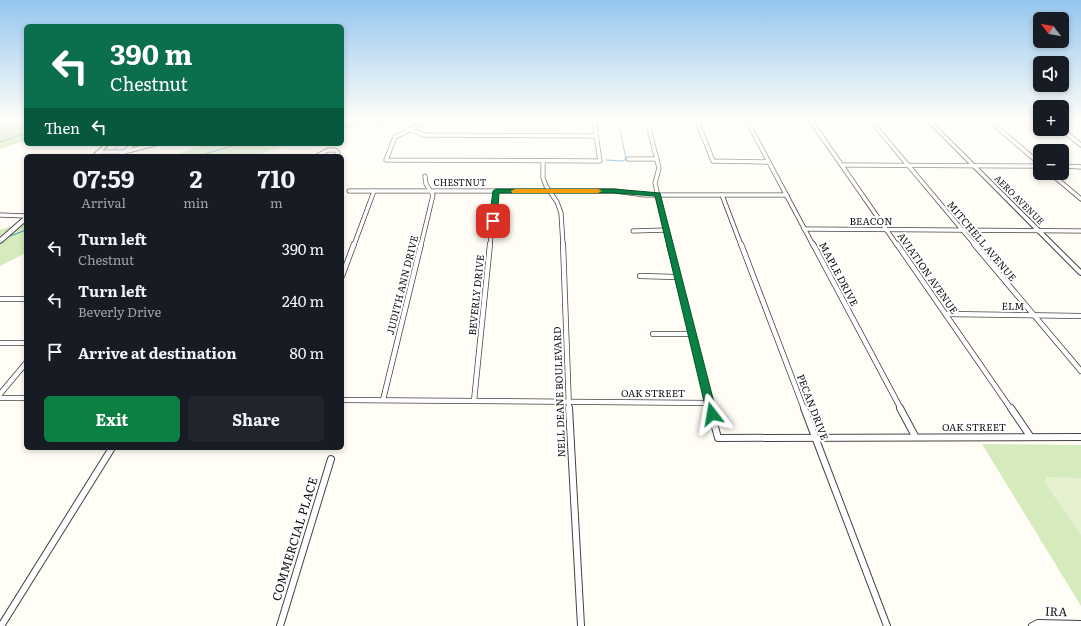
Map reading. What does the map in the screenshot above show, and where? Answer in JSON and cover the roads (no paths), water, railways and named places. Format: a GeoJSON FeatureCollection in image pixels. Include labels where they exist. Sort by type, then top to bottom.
{"type":"FeatureCollection","features":[{"type":"Feature","properties":{"kind":"street"},"geometry":{"type":"LineString","coordinates":[[98,152],[124,152],[131,150]]}},
{"type":"Feature","properties":{"kind":"street"},"geometry":{"type":"LineString","coordinates":[[390,150],[386,160],[600,161],[598,150]]}},
{"type":"Feature","properties":{"kind":"street"},"geometry":{"type":"LineString","coordinates":[[655,150],[660,168],[655,183],[709,403]]}},
{"type":"Feature","properties":{"kind":"street"},"geometry":{"type":"LineString","coordinates":[[709,150],[713,161],[769,162]]}},
{"type":"Feature","properties":{"kind":"street","name":"MAPLE DRIVE"},"geometry":{"type":"LineString","coordinates":[[763,150],[915,436]]}},
{"type":"Feature","properties":{"kind":"street","name":"AVIATION AVENUE"},"geometry":{"type":"LineString","coordinates":[[832,150],[1030,436]]}},
{"type":"Feature","properties":{"kind":"street","name":"MITCHELL AVENUE"},"geometry":{"type":"LineString","coordinates":[[895,150],[1081,371]]}},
{"type":"Feature","properties":{"kind":"street","name":"AERO AVENUE"},"geometry":{"type":"LineString","coordinates":[[958,150],[1081,273]]}},
{"type":"Feature","properties":{"kind":"street"},"geometry":{"type":"LineString","coordinates":[[1023,150],[1033,159]]}},
{"type":"Feature","properties":{"kind":"street"},"geometry":{"type":"LineString","coordinates":[[628,159],[657,159]]}},
{"type":"Feature","properties":{"kind":"street","name":"NELL DEANE BOULEVARD"},"geometry":{"type":"LineString","coordinates":[[543,161],[543,178],[560,207],[561,214],[568,402],[575,546],[581,626]]}},
{"type":"Feature","properties":{"kind":"street"},"geometry":{"type":"LineString","coordinates":[[842,165],[1033,165]]}},
{"type":"Feature","properties":{"kind":"street"},"geometry":{"type":"LineString","coordinates":[[1069,166],[1081,166]]}},
{"type":"Feature","properties":{"kind":"street","name":"JUDITH ANN DRIVE"},"geometry":{"type":"LineString","coordinates":[[383,400],[433,195],[426,184],[425,176]]}},
{"type":"Feature","properties":{"kind":"street"},"geometry":{"type":"LineString","coordinates":[[1058,180],[1081,199]]}},
{"type":"Feature","properties":{"kind":"street","name":"CHESTNUT"},"geometry":{"type":"LineString","coordinates":[[349,190],[614,191],[658,194],[787,195]]}},
{"type":"Feature","properties":{"kind":"street"},"geometry":{"type":"LineString","coordinates":[[344,271],[374,191]]}},
{"type":"Feature","properties":{"kind":"street","name":"BEVERLY DRIVE"},"geometry":{"type":"LineString","coordinates":[[474,401],[496,191]]}},
{"type":"Feature","properties":{"kind":"street","name":"PECAN DRIVE"},"geometry":{"type":"LineString","coordinates":[[722,195],[887,626]]}},
{"type":"Feature","properties":{"kind":"street"},"geometry":{"type":"LineString","coordinates":[[0,215],[24,217]]}},
{"type":"Feature","properties":{"kind":"street"},"geometry":{"type":"LineString","coordinates":[[0,241],[24,219]]}},
{"type":"Feature","properties":{"kind":"street","name":"BEACON"},"geometry":{"type":"LineString","coordinates":[[804,229],[1081,231]]}},
{"type":"Feature","properties":{"kind":"street"},"geometry":{"type":"LineString","coordinates":[[634,230],[666,230]]}},
{"type":"Feature","properties":{"kind":"street"},"geometry":{"type":"LineString","coordinates":[[640,276],[678,276]]}},
{"type":"Feature","properties":{"kind":"street"},"geometry":{"type":"LineString","coordinates":[[0,299],[24,299]]}},
{"type":"Feature","properties":{"kind":"street","name":"ELM"},"geometry":{"type":"LineString","coordinates":[[946,314],[1081,316]]}},
{"type":"Feature","properties":{"kind":"street"},"geometry":{"type":"LineString","coordinates":[[653,334],[692,334]]}},
{"type":"Feature","properties":{"kind":"street"},"geometry":{"type":"LineString","coordinates":[[0,342],[24,343]]}},
{"type":"Feature","properties":{"kind":"street"},"geometry":{"type":"LineString","coordinates":[[0,394],[24,365]]}},
{"type":"Feature","properties":{"kind":"street"},"geometry":{"type":"LineString","coordinates":[[0,398],[24,398]]}},
{"type":"Feature","properties":{"kind":"street","name":"OAK STREET"},"geometry":{"type":"LineString","coordinates":[[344,400],[709,403],[718,438],[915,436],[1081,437]]}},
{"type":"Feature","properties":{"kind":"street"},"geometry":{"type":"LineString","coordinates":[[1,626],[111,450]]}},
{"type":"Feature","properties":{"kind":"street","name":"COMMERCIAL PLACE"},"geometry":{"type":"LineString","coordinates":[[280,626],[332,459]]}},
{"type":"Feature","properties":{"kind":"street","name":"IRA"},"geometry":{"type":"LineString","coordinates":[[1032,626],[1038,623],[1081,624]]}},
{"type":"Feature","properties":{"kind":"waterway"},"geometry":{"type":"LineString","coordinates":[[206,154],[218,150]]}},
{"type":"Feature","properties":{"kind":"waterway"},"geometry":{"type":"LineString","coordinates":[[606,160],[623,161],[626,159],[624,150]]}},
{"type":"Feature","properties":{"kind":"waterway"},"geometry":{"type":"LineString","coordinates":[[5,238],[24,231]]}}]}
